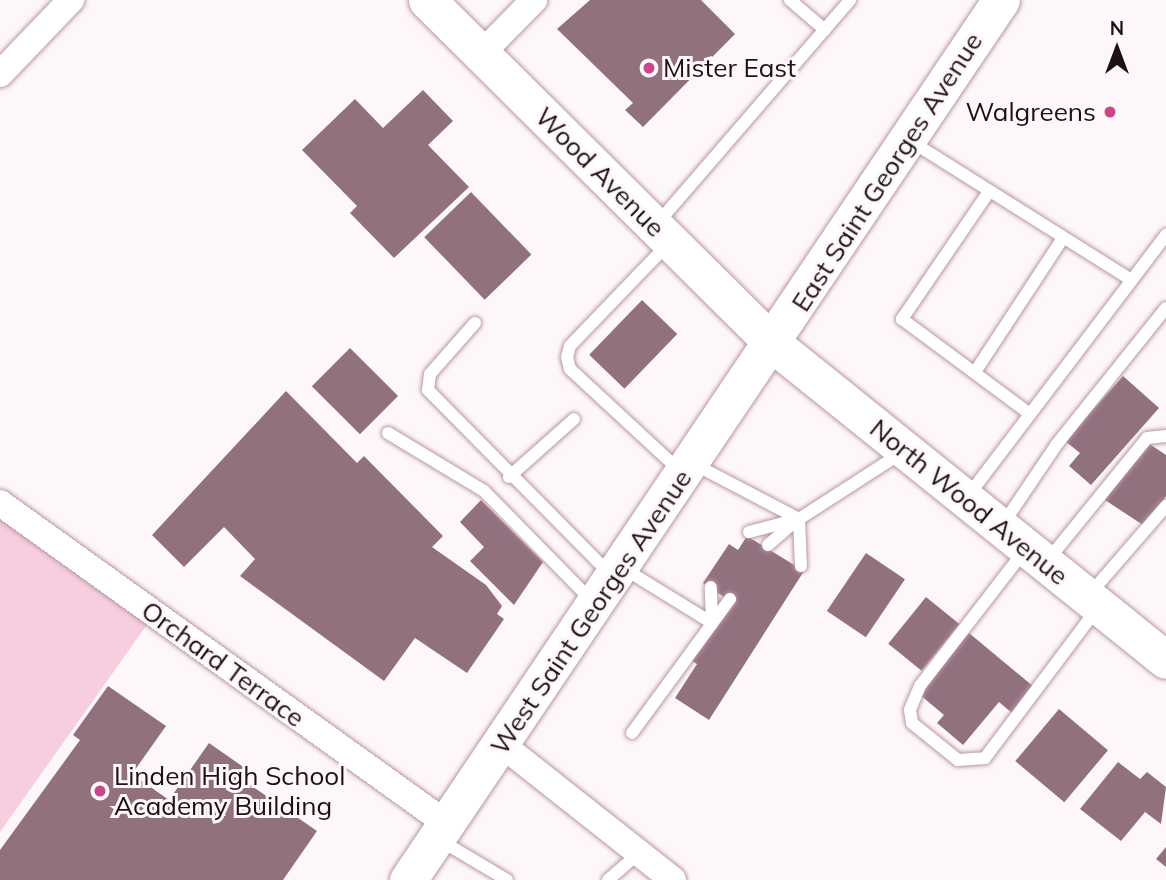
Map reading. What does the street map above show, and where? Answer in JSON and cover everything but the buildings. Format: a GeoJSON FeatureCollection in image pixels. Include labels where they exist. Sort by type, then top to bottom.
{"type":"FeatureCollection","features":[{"type":"Feature","properties":{"kind":"main road","name":"Wood Avenue"},"geometry":{"type":"LineString","coordinates":[[427,0],[773,344]]}},
{"type":"Feature","properties":{"kind":"main road","name":"East Saint Georges Avenue"},"geometry":{"type":"LineString","coordinates":[[773,344],[1001,0]]}},
{"type":"Feature","properties":{"kind":"main road","name":"North Wood Avenue"},"geometry":{"type":"LineString","coordinates":[[773,344],[1166,660]]}},
{"type":"Feature","properties":{"kind":"main road","name":"West Saint Georges Avenue"},"geometry":{"type":"LineString","coordinates":[[408,880],[773,344]]}},
{"type":"Feature","properties":{"kind":"street"},"geometry":{"type":"LineString","coordinates":[[0,74],[71,0]]}},
{"type":"Feature","properties":{"kind":"street"},"geometry":{"type":"LineString","coordinates":[[481,54],[534,0]]}},
{"type":"Feature","properties":{"kind":"street","name":"Orchard Terrace"},"geometry":{"type":"LineString","coordinates":[[0,503],[442,831]]}},
{"type":"Feature","properties":{"kind":"street"},"geometry":{"type":"LineString","coordinates":[[501,744],[673,880]]}},
{"type":"Feature","properties":{"kind":"lane"},"geometry":{"type":"LineString","coordinates":[[790,0],[825,30]]}},
{"type":"Feature","properties":{"kind":"lane"},"geometry":{"type":"LineString","coordinates":[[799,519],[688,469],[570,369],[567,357],[570,346],[850,0]]}},
{"type":"Feature","properties":{"kind":"lane"},"geometry":{"type":"LineString","coordinates":[[908,139],[1128,278]]}},
{"type":"Feature","properties":{"kind":"lane"},"geometry":{"type":"LineString","coordinates":[[988,192],[902,319],[1030,414]]}},
{"type":"Feature","properties":{"kind":"lane"},"geometry":{"type":"LineString","coordinates":[[965,499],[1128,278],[1166,235]]}},
{"type":"Feature","properties":{"kind":"lane"},"geometry":{"type":"LineString","coordinates":[[975,372],[1063,238]]}},
{"type":"Feature","properties":{"kind":"lane"},"geometry":{"type":"LineString","coordinates":[[1025,546],[1057,444],[1166,308]]}},
{"type":"Feature","properties":{"kind":"lane"},"geometry":{"type":"LineString","coordinates":[[475,323],[430,374],[428,390],[611,583]]}},
{"type":"Feature","properties":{"kind":"lane"},"geometry":{"type":"LineString","coordinates":[[509,477],[574,419]]}},
{"type":"Feature","properties":{"kind":"lane"},"geometry":{"type":"LineString","coordinates":[[388,433],[484,491],[611,583],[715,623]]}},
{"type":"Feature","properties":{"kind":"lane"},"geometry":{"type":"LineString","coordinates":[[1166,436],[1147,438],[1025,546],[920,686],[909,710],[912,723],[958,760],[985,758],[1093,601],[1166,506]]}},
{"type":"Feature","properties":{"kind":"lane"},"geometry":{"type":"LineString","coordinates":[[768,545],[799,519],[906,450]]}},
{"type":"Feature","properties":{"kind":"lane"},"geometry":{"type":"LineString","coordinates":[[750,532],[799,519]]}},
{"type":"Feature","properties":{"kind":"lane"},"geometry":{"type":"LineString","coordinates":[[799,519],[801,566]]}},
{"type":"Feature","properties":{"kind":"lane"},"geometry":{"type":"LineString","coordinates":[[711,587],[715,623]]}},
{"type":"Feature","properties":{"kind":"lane"},"geometry":{"type":"LineString","coordinates":[[632,733],[730,599]]}},
{"type":"Feature","properties":{"kind":"lane"},"geometry":{"type":"LineString","coordinates":[[442,831],[507,880]]}},
{"type":"Feature","properties":{"kind":"lane"},"geometry":{"type":"LineString","coordinates":[[608,880],[639,853]]}},
{"type":"Feature","properties":{"kind":"shaded area"},"geometry":{"type":"Polygon","coordinates":[[[0,512],[151,619],[0,832],[0,512]]]}},
{"type":"Feature","properties":{"kind":"place","name":"Mister East"},"geometry":{"type":"Point","coordinates":[649,68]}},
{"type":"Feature","properties":{"kind":"place","name":"Walgreens"},"geometry":{"type":"Point","coordinates":[1110,112]}},
{"type":"Feature","properties":{"kind":"place","name":"Linden High School Academy Building"},"geometry":{"type":"Point","coordinates":[100,791]}}]}
